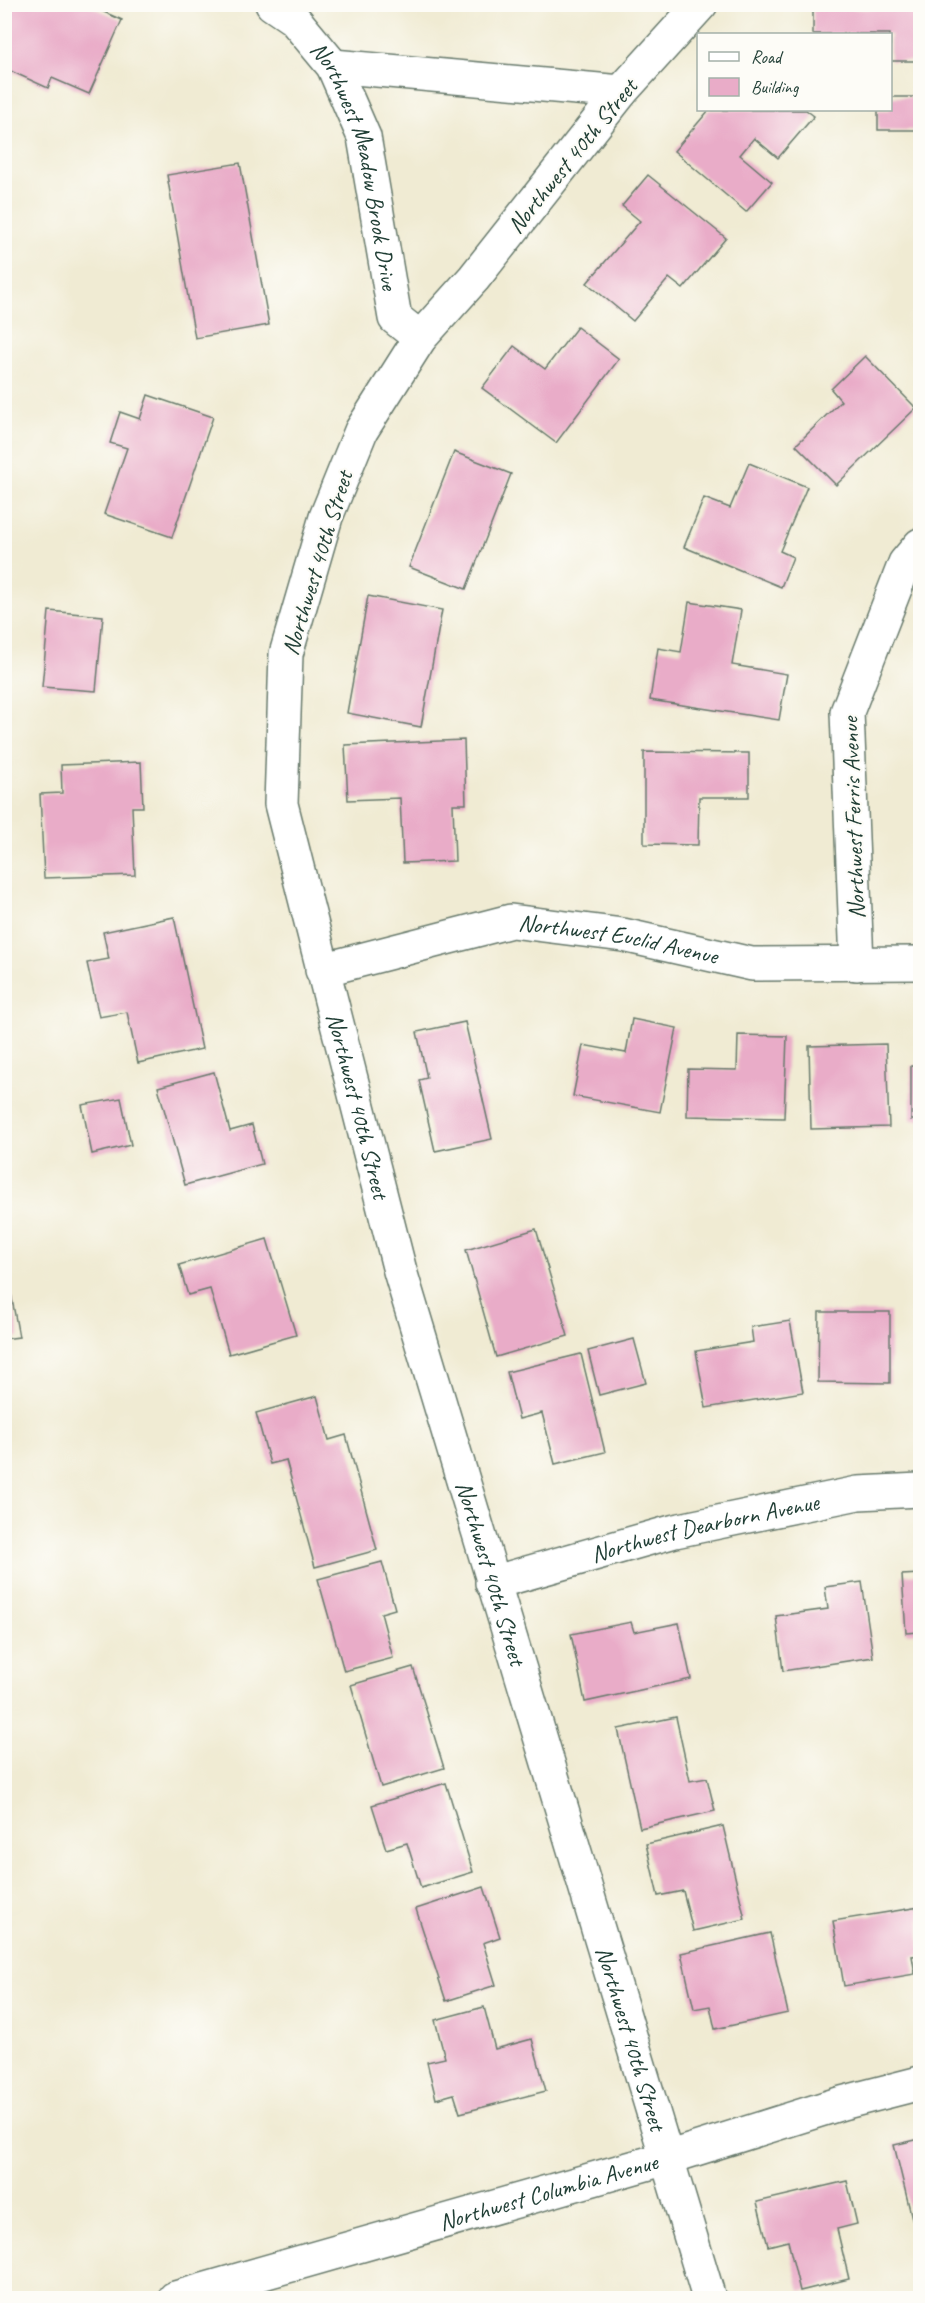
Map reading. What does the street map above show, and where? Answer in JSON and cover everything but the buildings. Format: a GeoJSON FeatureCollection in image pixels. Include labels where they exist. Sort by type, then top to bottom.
{"type":"FeatureCollection","features":[{"type":"Feature","properties":{"kind":"street","name":"Northwest Meadow Brook Drive"},"geometry":{"type":"LineString","coordinates":[[272,4],[294,20],[333,66],[364,137],[395,318],[420,339]]}},
{"type":"Feature","properties":{"kind":"street","name":"Northwest 40th Street"},"geometry":{"type":"LineString","coordinates":[[701,4],[621,92],[474,278],[420,339],[361,431],[326,517],[286,654],[281,804],[400,1271],[709,2298]]}},
{"type":"Feature","properties":{"kind":"street"},"geometry":{"type":"LineString","coordinates":[[333,66],[621,92]]}},
{"type":"Feature","properties":{"kind":"street","name":"Northwest Ferris Avenue"},"geometry":{"type":"LineString","coordinates":[[857,964],[847,711],[905,563],[921,545]]}},
{"type":"Feature","properties":{"kind":"street","name":"Northwest Euclid Avenue"},"geometry":{"type":"LineString","coordinates":[[322,970],[511,921],[622,935],[752,964],[921,963]]}},
{"type":"Feature","properties":{"kind":"street","name":"Northwest Dearborn Avenue"},"geometry":{"type":"LineString","coordinates":[[492,1582],[675,1531],[858,1493],[921,1490]]}},
{"type":"Feature","properties":{"kind":"street","name":"Northwest Columbia Avenue"},"geometry":{"type":"LineString","coordinates":[[175,2298],[666,2158],[842,2103],[921,2083]]}}]}
